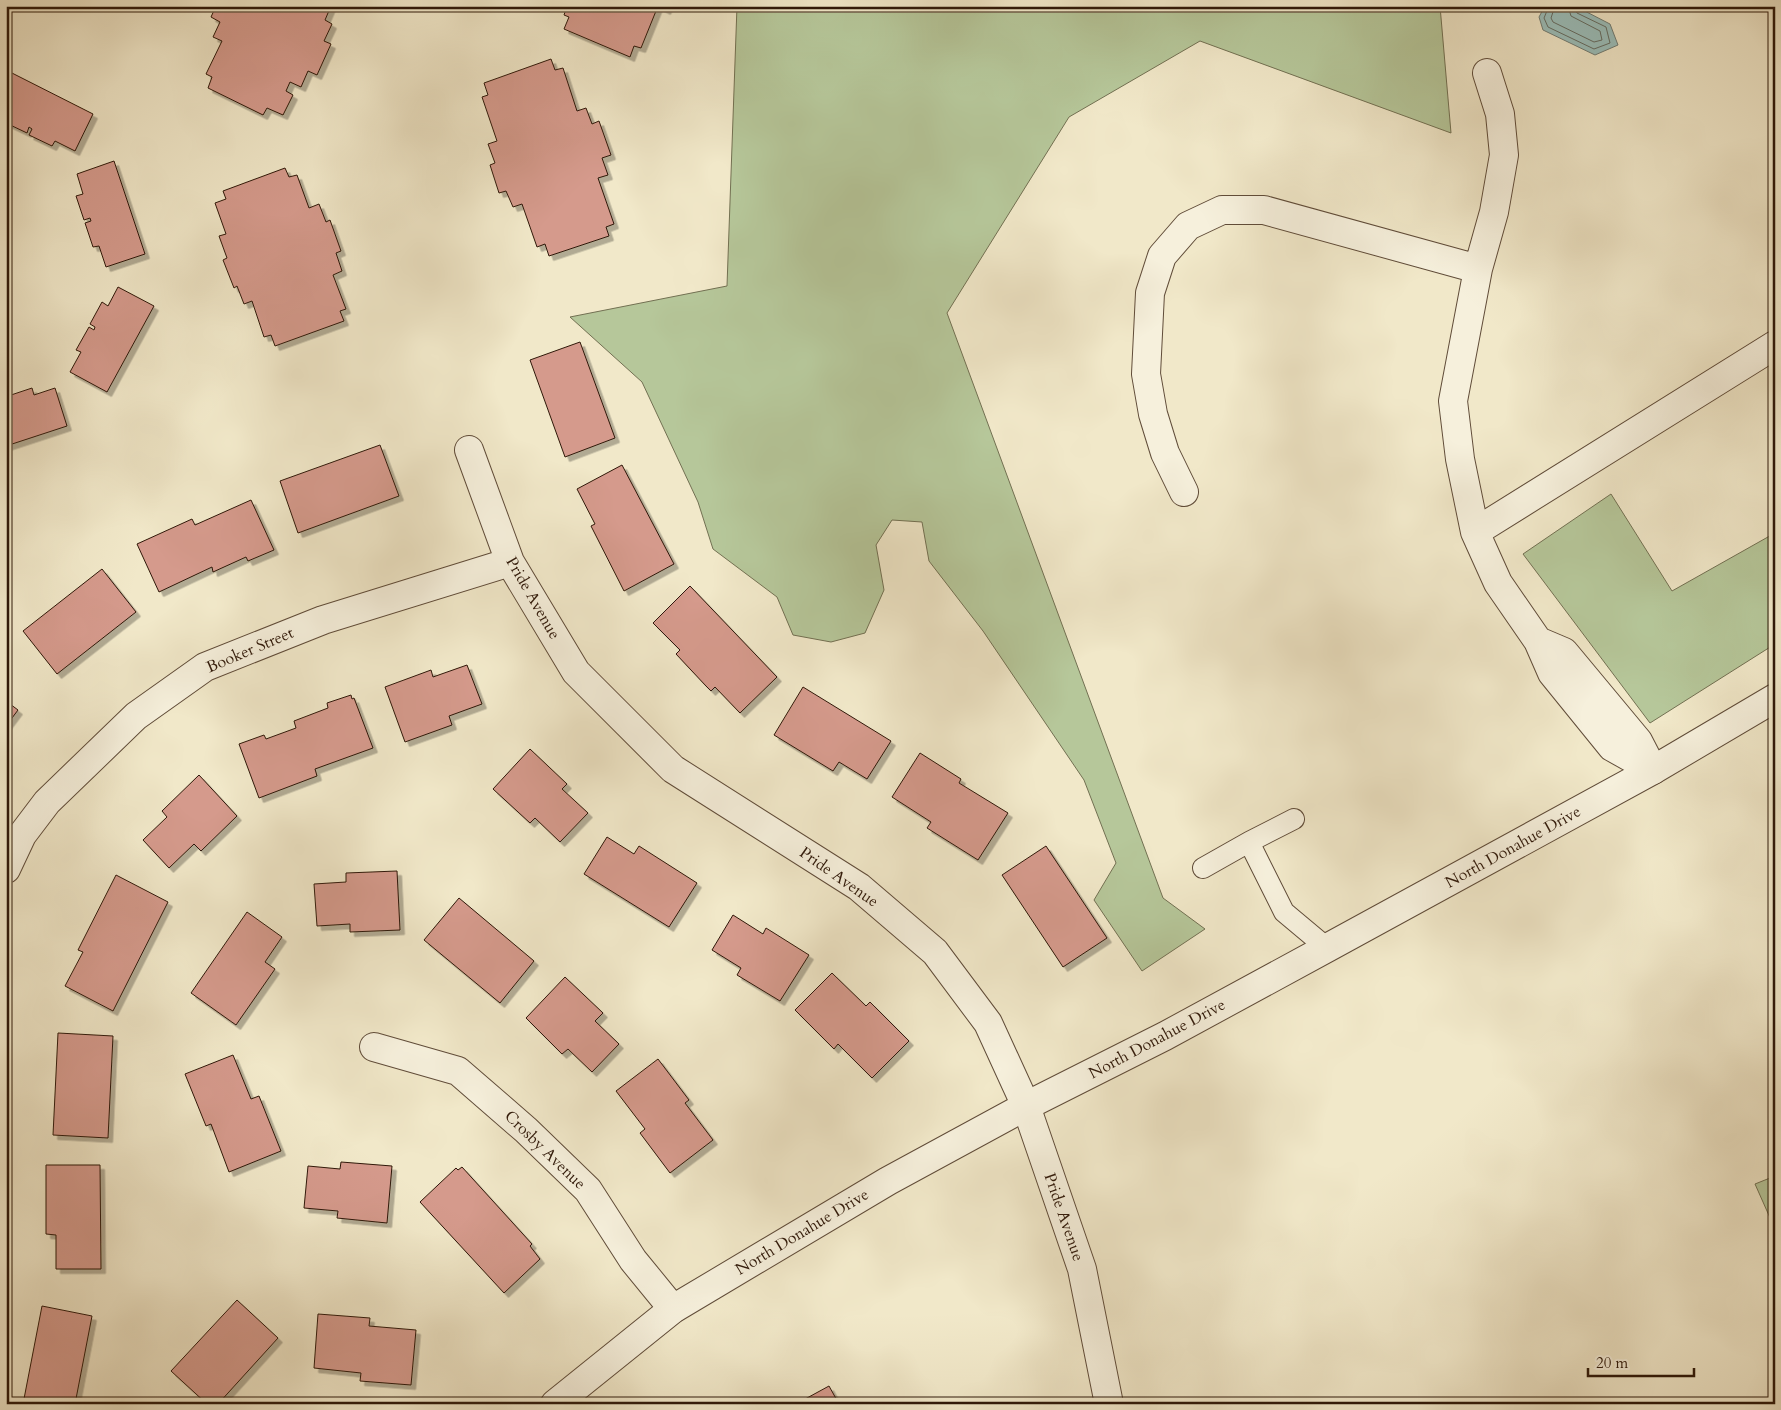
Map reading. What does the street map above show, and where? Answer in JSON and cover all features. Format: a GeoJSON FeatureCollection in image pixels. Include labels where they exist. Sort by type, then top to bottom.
{"type":"FeatureCollection","features":[{"type":"Feature","properties":{"kind":"street"},"geometry":{"type":"LineString","coordinates":[[1487,73],[1500,114],[1504,155],[1494,212],[1478,269],[1453,401],[1460,459],[1475,532],[1498,583],[1538,641],[1564,652],[1638,741],[1653,770]]}},
{"type":"Feature","properties":{"kind":"street"},"geometry":{"type":"LineString","coordinates":[[1184,492],[1165,453],[1153,414],[1146,374],[1150,292],[1162,256],[1188,226],[1222,210],[1264,210],[1478,269]]}},
{"type":"Feature","properties":{"kind":"street"},"geometry":{"type":"LineString","coordinates":[[1475,532],[1775,345]]}},
{"type":"Feature","properties":{"kind":"street","name":"Pride Avenue"},"geometry":{"type":"LineString","coordinates":[[469,450],[510,562],[576,672],[673,769],[859,887],[935,952],[988,1023],[1026,1106],[1082,1269],[1109,1404]]}},
{"type":"Feature","properties":{"kind":"street","name":"Booker Street"},"geometry":{"type":"LineString","coordinates":[[6,869],[22,835],[47,802],[136,716],[205,668],[323,620],[510,562]]}},
{"type":"Feature","properties":{"kind":"street","name":"North Donahue Drive"},"geometry":{"type":"LineString","coordinates":[[555,1404],[673,1310],[888,1181],[1026,1106],[1165,1036],[1328,948],[1653,770],[1775,698]]}},
{"type":"Feature","properties":{"kind":"street","name":"Crosby Avenue"},"geometry":{"type":"LineString","coordinates":[[374,1047],[458,1071],[526,1130],[588,1190],[633,1260],[673,1310]]}},
{"type":"Feature","properties":{"kind":"lane"},"geometry":{"type":"LineString","coordinates":[[1203,868],[1248,842],[1294,820]]}},
{"type":"Feature","properties":{"kind":"lane"},"geometry":{"type":"LineString","coordinates":[[1248,842],[1284,912],[1328,948]]}},
{"type":"Feature","properties":{"kind":"green space"},"geometry":{"type":"Polygon","coordinates":[[[737,6],[1440,6],[1451,133],[1200,41],[1069,117],[947,313],[1163,898],[1205,929],[1142,971],[1094,900],[1116,863],[1084,780],[983,631],[929,561],[922,522],[892,520],[876,545],[884,590],[865,633],[831,642],[793,635],[777,597],[713,549],[698,502],[642,382],[570,317],[727,286],[737,6]]]}},
{"type":"Feature","properties":{"kind":"green space"},"geometry":{"type":"Polygon","coordinates":[[[1611,494],[1672,591],[1775,533],[1775,644],[1650,723],[1523,554],[1611,494]]]}},
{"type":"Feature","properties":{"kind":"green space"},"geometry":{"type":"Polygon","coordinates":[[[1775,1176],[1775,1229],[1755,1184],[1775,1176]]]}},
{"type":"Feature","properties":{"kind":"water"},"geometry":{"type":"Polygon","coordinates":[[[1545,6],[1575,6],[1610,24],[1618,45],[1595,55],[1543,30],[1539,17],[1545,6]]]}},
{"type":"Feature","properties":{"kind":"building"},"geometry":{"type":"Polygon","coordinates":[[[216,6],[331,6],[325,20],[332,24],[324,41],[331,44],[317,75],[308,71],[301,87],[290,82],[286,91],[293,95],[283,115],[267,108],[263,115],[208,88],[212,77],[206,74],[222,41],[213,37],[220,22],[211,17],[216,6]]]}},
{"type":"Feature","properties":{"kind":"building"},"geometry":{"type":"Polygon","coordinates":[[[567,6],[658,6],[641,48],[634,46],[630,57],[564,29],[569,17],[564,15],[567,6]]]}},
{"type":"Feature","properties":{"kind":"building"},"geometry":{"type":"Polygon","coordinates":[[[658,6],[668,6],[666,10],[658,6]]]}},
{"type":"Feature","properties":{"kind":"building"},"geometry":{"type":"Polygon","coordinates":[[[551,59],[555,70],[563,68],[577,111],[586,108],[592,124],[599,121],[611,155],[602,158],[608,175],[598,178],[614,224],[606,227],[609,236],[549,256],[545,244],[537,247],[522,204],[513,207],[506,191],[499,193],[490,165],[495,163],[488,144],[497,141],[482,97],[488,95],[484,83],[551,59]]]}},
{"type":"Feature","properties":{"kind":"building"},"geometry":{"type":"Polygon","coordinates":[[[6,70],[93,114],[75,151],[55,141],[52,146],[29,135],[32,129],[29,127],[27,133],[6,123],[8,116],[6,115],[6,70]]]}},
{"type":"Feature","properties":{"kind":"building"},"geometry":{"type":"Polygon","coordinates":[[[114,161],[145,254],[106,267],[99,246],[93,247],[85,223],[91,221],[90,218],[84,220],[76,196],[83,194],[77,174],[114,161]]]}},
{"type":"Feature","properties":{"kind":"building"},"geometry":{"type":"Polygon","coordinates":[[[285,168],[289,177],[297,175],[309,208],[319,204],[326,222],[330,220],[341,251],[336,253],[342,271],[333,275],[346,309],[340,311],[344,321],[275,346],[271,335],[264,337],[252,301],[244,304],[237,286],[234,288],[223,260],[227,258],[219,236],[226,234],[215,203],[226,199],[223,191],[285,168]]]}},
{"type":"Feature","properties":{"kind":"building"},"geometry":{"type":"Polygon","coordinates":[[[118,287],[154,306],[107,392],[70,372],[81,352],[76,350],[89,327],[94,330],[95,327],[90,324],[102,302],[108,306],[118,287]]]}},
{"type":"Feature","properties":{"kind":"building"},"geometry":{"type":"Polygon","coordinates":[[[580,342],[615,438],[565,457],[530,360],[580,342]]]}},
{"type":"Feature","properties":{"kind":"building"},"geometry":{"type":"Polygon","coordinates":[[[32,388],[34,395],[55,388],[67,426],[6,446],[6,399],[7,403],[10,402],[8,396],[32,388]]]}},
{"type":"Feature","properties":{"kind":"building"},"geometry":{"type":"Polygon","coordinates":[[[380,445],[399,496],[298,533],[280,481],[380,445]]]}},
{"type":"Feature","properties":{"kind":"building"},"geometry":{"type":"Polygon","coordinates":[[[622,465],[674,564],[624,591],[591,526],[595,524],[577,489],[622,465]]]}},
{"type":"Feature","properties":{"kind":"building"},"geometry":{"type":"Polygon","coordinates":[[[251,500],[274,550],[248,561],[246,557],[213,572],[212,567],[159,592],[137,544],[192,519],[195,525],[251,500]]]}},
{"type":"Feature","properties":{"kind":"building"},"geometry":{"type":"Polygon","coordinates":[[[102,569],[136,612],[57,674],[23,631],[102,569]]]}},
{"type":"Feature","properties":{"kind":"building"},"geometry":{"type":"Polygon","coordinates":[[[690,586],[777,677],[740,713],[715,687],[711,691],[706,686],[676,654],[680,650],[653,623],[690,586]]]}},
{"type":"Feature","properties":{"kind":"building"},"geometry":{"type":"Polygon","coordinates":[[[467,665],[482,704],[449,716],[452,725],[405,742],[385,687],[431,670],[433,677],[467,665]]]}},
{"type":"Feature","properties":{"kind":"building"},"geometry":{"type":"Polygon","coordinates":[[[803,687],[891,741],[867,779],[839,762],[833,771],[774,735],[803,687]]]}},
{"type":"Feature","properties":{"kind":"building"},"geometry":{"type":"Polygon","coordinates":[[[351,695],[352,699],[354,698],[373,748],[315,769],[317,776],[259,798],[239,744],[264,735],[266,739],[296,728],[294,721],[328,708],[327,703],[351,695]]]}},
{"type":"Feature","properties":{"kind":"building"},"geometry":{"type":"Polygon","coordinates":[[[6,701],[18,710],[6,726],[6,701]]]}},
{"type":"Feature","properties":{"kind":"building"},"geometry":{"type":"Polygon","coordinates":[[[530,749],[567,784],[562,789],[588,813],[560,842],[535,818],[530,823],[493,789],[530,749]]]}},
{"type":"Feature","properties":{"kind":"building"},"geometry":{"type":"Polygon","coordinates":[[[920,753],[961,779],[959,783],[1008,813],[978,860],[927,828],[931,822],[892,797],[920,753]]]}},
{"type":"Feature","properties":{"kind":"building"},"geometry":{"type":"Polygon","coordinates":[[[199,775],[237,816],[201,851],[194,844],[169,868],[143,840],[167,817],[162,811],[199,775]]]}},
{"type":"Feature","properties":{"kind":"building"},"geometry":{"type":"Polygon","coordinates":[[[607,837],[634,854],[639,846],[697,883],[669,927],[584,874],[607,837]]]}},
{"type":"Feature","properties":{"kind":"building"},"geometry":{"type":"Polygon","coordinates":[[[1046,846],[1107,938],[1063,967],[1002,875],[1046,846]]]}},
{"type":"Feature","properties":{"kind":"building"},"geometry":{"type":"Polygon","coordinates":[[[397,871],[400,930],[350,932],[350,924],[317,926],[314,884],[346,882],[346,873],[397,871]]]}},
{"type":"Feature","properties":{"kind":"building"},"geometry":{"type":"Polygon","coordinates":[[[116,875],[168,902],[113,1011],[65,986],[83,952],[78,950],[116,875]]]}},
{"type":"Feature","properties":{"kind":"building"},"geometry":{"type":"Polygon","coordinates":[[[459,898],[534,961],[500,1003],[424,940],[459,898]]]}},
{"type":"Feature","properties":{"kind":"building"},"geometry":{"type":"Polygon","coordinates":[[[247,912],[282,937],[265,962],[275,969],[236,1025],[191,993],[247,912]]]}},
{"type":"Feature","properties":{"kind":"building"},"geometry":{"type":"Polygon","coordinates":[[[733,915],[763,934],[766,928],[809,955],[780,1001],[737,975],[741,968],[712,950],[733,915]]]}},
{"type":"Feature","properties":{"kind":"building"},"geometry":{"type":"Polygon","coordinates":[[[832,973],[866,1006],[870,1002],[909,1041],[872,1078],[838,1044],[834,1049],[795,1010],[832,973]]]}},
{"type":"Feature","properties":{"kind":"building"},"geometry":{"type":"Polygon","coordinates":[[[565,977],[603,1013],[595,1021],[619,1044],[592,1072],[568,1049],[562,1054],[526,1018],[565,977]]]}},
{"type":"Feature","properties":{"kind":"building"},"geometry":{"type":"Polygon","coordinates":[[[58,1033],[113,1036],[108,1138],[53,1135],[58,1033]]]}},
{"type":"Feature","properties":{"kind":"building"},"geometry":{"type":"Polygon","coordinates":[[[233,1055],[251,1099],[259,1096],[281,1151],[229,1172],[211,1124],[206,1126],[185,1074],[233,1055]]]}},
{"type":"Feature","properties":{"kind":"building"},"geometry":{"type":"Polygon","coordinates":[[[658,1059],[689,1100],[685,1103],[713,1140],[670,1173],[640,1133],[645,1129],[616,1091],[658,1059]]]}},
{"type":"Feature","properties":{"kind":"building"},"geometry":{"type":"Polygon","coordinates":[[[341,1162],[392,1166],[387,1223],[337,1218],[338,1211],[304,1208],[308,1166],[340,1169],[341,1162]]]}},
{"type":"Feature","properties":{"kind":"building"},"geometry":{"type":"Polygon","coordinates":[[[46,1165],[100,1165],[101,1269],[56,1269],[56,1235],[46,1234],[46,1165]]]}},
{"type":"Feature","properties":{"kind":"building"},"geometry":{"type":"Polygon","coordinates":[[[462,1167],[532,1244],[530,1246],[540,1259],[504,1293],[420,1202],[456,1168],[458,1170],[462,1167]]]}},
{"type":"Feature","properties":{"kind":"building"},"geometry":{"type":"Polygon","coordinates":[[[237,1300],[278,1338],[218,1404],[207,1404],[171,1371],[237,1300]]]}},
{"type":"Feature","properties":{"kind":"building"},"geometry":{"type":"Polygon","coordinates":[[[42,1306],[92,1316],[75,1404],[23,1404],[42,1306]]]}},
{"type":"Feature","properties":{"kind":"building"},"geometry":{"type":"Polygon","coordinates":[[[318,1314],[370,1318],[369,1326],[416,1330],[411,1385],[360,1381],[361,1373],[314,1368],[318,1314]]]}},
{"type":"Feature","properties":{"kind":"building"},"geometry":{"type":"Polygon","coordinates":[[[829,1386],[839,1404],[796,1404],[829,1386]]]}}]}
